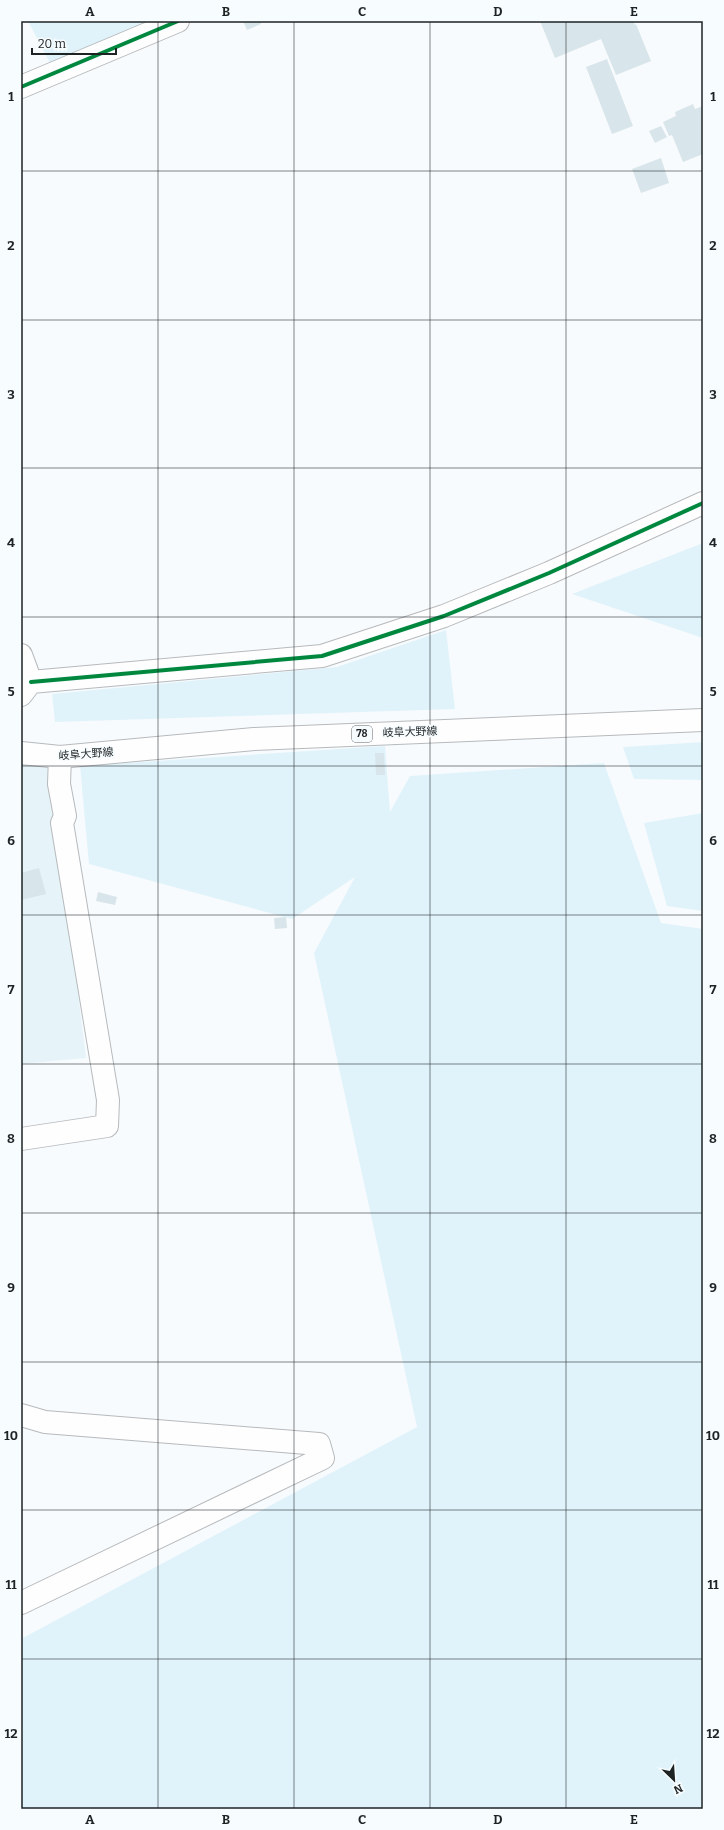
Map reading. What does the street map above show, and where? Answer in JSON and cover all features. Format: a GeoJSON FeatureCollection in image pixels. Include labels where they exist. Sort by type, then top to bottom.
{"type":"FeatureCollection","features":[{"type":"Feature","properties":{"kind":"street"},"geometry":{"type":"LineString","coordinates":[[21,87],[178,21]]}},
{"type":"Feature","properties":{"kind":"street"},"geometry":{"type":"LineString","coordinates":[[21,655],[26,688],[322,656],[444,616],[549,573],[703,503]]}},
{"type":"Feature","properties":{"kind":"street","name":"岐阜大野線"},"geometry":{"type":"LineString","coordinates":[[21,753],[60,757],[254,739],[703,720]]}},
{"type":"Feature","properties":{"kind":"street"},"geometry":{"type":"LineString","coordinates":[[21,1139],[107,1126],[108,1100],[62,823],[65,816],[59,784],[60,757]]}},
{"type":"Feature","properties":{"kind":"street"},"geometry":{"type":"LineString","coordinates":[[21,1415],[45,1422],[319,1444],[323,1458],[21,1603]]}},
{"type":"Feature","properties":{"kind":"shaded area"},"geometry":{"type":"Polygon","coordinates":[[[28,21],[154,21],[50,63],[28,21]]]}},
{"type":"Feature","properties":{"kind":"shaded area"},"geometry":{"type":"Polygon","coordinates":[[[703,543],[703,638],[572,594],[703,543]]]}},
{"type":"Feature","properties":{"kind":"shaded area"},"geometry":{"type":"Polygon","coordinates":[[[446,630],[455,709],[55,722],[52,694],[337,667],[446,630]]]}},
{"type":"Feature","properties":{"kind":"shaded area"},"geometry":{"type":"Polygon","coordinates":[[[703,742],[703,780],[634,779],[623,747],[703,742]]]}},
{"type":"Feature","properties":{"kind":"shaded area"},"geometry":{"type":"Polygon","coordinates":[[[385,746],[390,812],[410,776],[604,763],[661,923],[703,929],[703,1809],[21,1809],[21,1639],[417,1427],[314,953],[355,877],[292,919],[89,864],[80,766],[385,746]]]}},
{"type":"Feature","properties":{"kind":"shaded area"},"geometry":{"type":"Polygon","coordinates":[[[50,760],[86,1058],[21,1064],[21,761],[50,760]]]}},
{"type":"Feature","properties":{"kind":"shaded area"},"geometry":{"type":"Polygon","coordinates":[[[703,813],[703,911],[667,906],[644,823],[703,813]]]}},
{"type":"Feature","properties":{"kind":"building"},"geometry":{"type":"Polygon","coordinates":[[[243,21],[260,21],[261,24],[247,30],[243,21]]]}},
{"type":"Feature","properties":{"kind":"building"},"geometry":{"type":"Polygon","coordinates":[[[540,21],[633,21],[635,25],[636,24],[651,61],[616,75],[601,39],[555,58],[540,21]]]}},
{"type":"Feature","properties":{"kind":"building"},"geometry":{"type":"Polygon","coordinates":[[[607,59],[633,126],[612,134],[586,67],[607,59]]]}},
{"type":"Feature","properties":{"kind":"building"},"geometry":{"type":"Polygon","coordinates":[[[693,104],[695,109],[703,106],[703,154],[683,162],[672,135],[669,136],[663,122],[676,116],[675,112],[693,104]]]}},
{"type":"Feature","properties":{"kind":"building"},"geometry":{"type":"Polygon","coordinates":[[[661,126],[667,137],[655,143],[649,131],[661,126]]]}},
{"type":"Feature","properties":{"kind":"building"},"geometry":{"type":"Polygon","coordinates":[[[661,158],[669,183],[641,193],[632,169],[661,158]]]}},
{"type":"Feature","properties":{"kind":"building"},"geometry":{"type":"Polygon","coordinates":[[[375,753],[384,753],[385,775],[376,775],[375,753]]]}},
{"type":"Feature","properties":{"kind":"building"},"geometry":{"type":"Polygon","coordinates":[[[39,868],[46,894],[21,900],[21,873],[39,868]]]}},
{"type":"Feature","properties":{"kind":"building"},"geometry":{"type":"Polygon","coordinates":[[[98,892],[117,897],[115,905],[96,901],[98,892]]]}},
{"type":"Feature","properties":{"kind":"building"},"geometry":{"type":"Polygon","coordinates":[[[286,917],[287,928],[275,929],[274,918],[286,917]]]}},
{"type":"Feature","properties":{"kind":"cycle path"},"geometry":{"type":"LineString","coordinates":[[21,87],[178,21]]}},
{"type":"Feature","properties":{"kind":"cycle path"},"geometry":{"type":"LineString","coordinates":[[31,682],[322,656],[444,616],[549,573],[703,503]]}}]}
